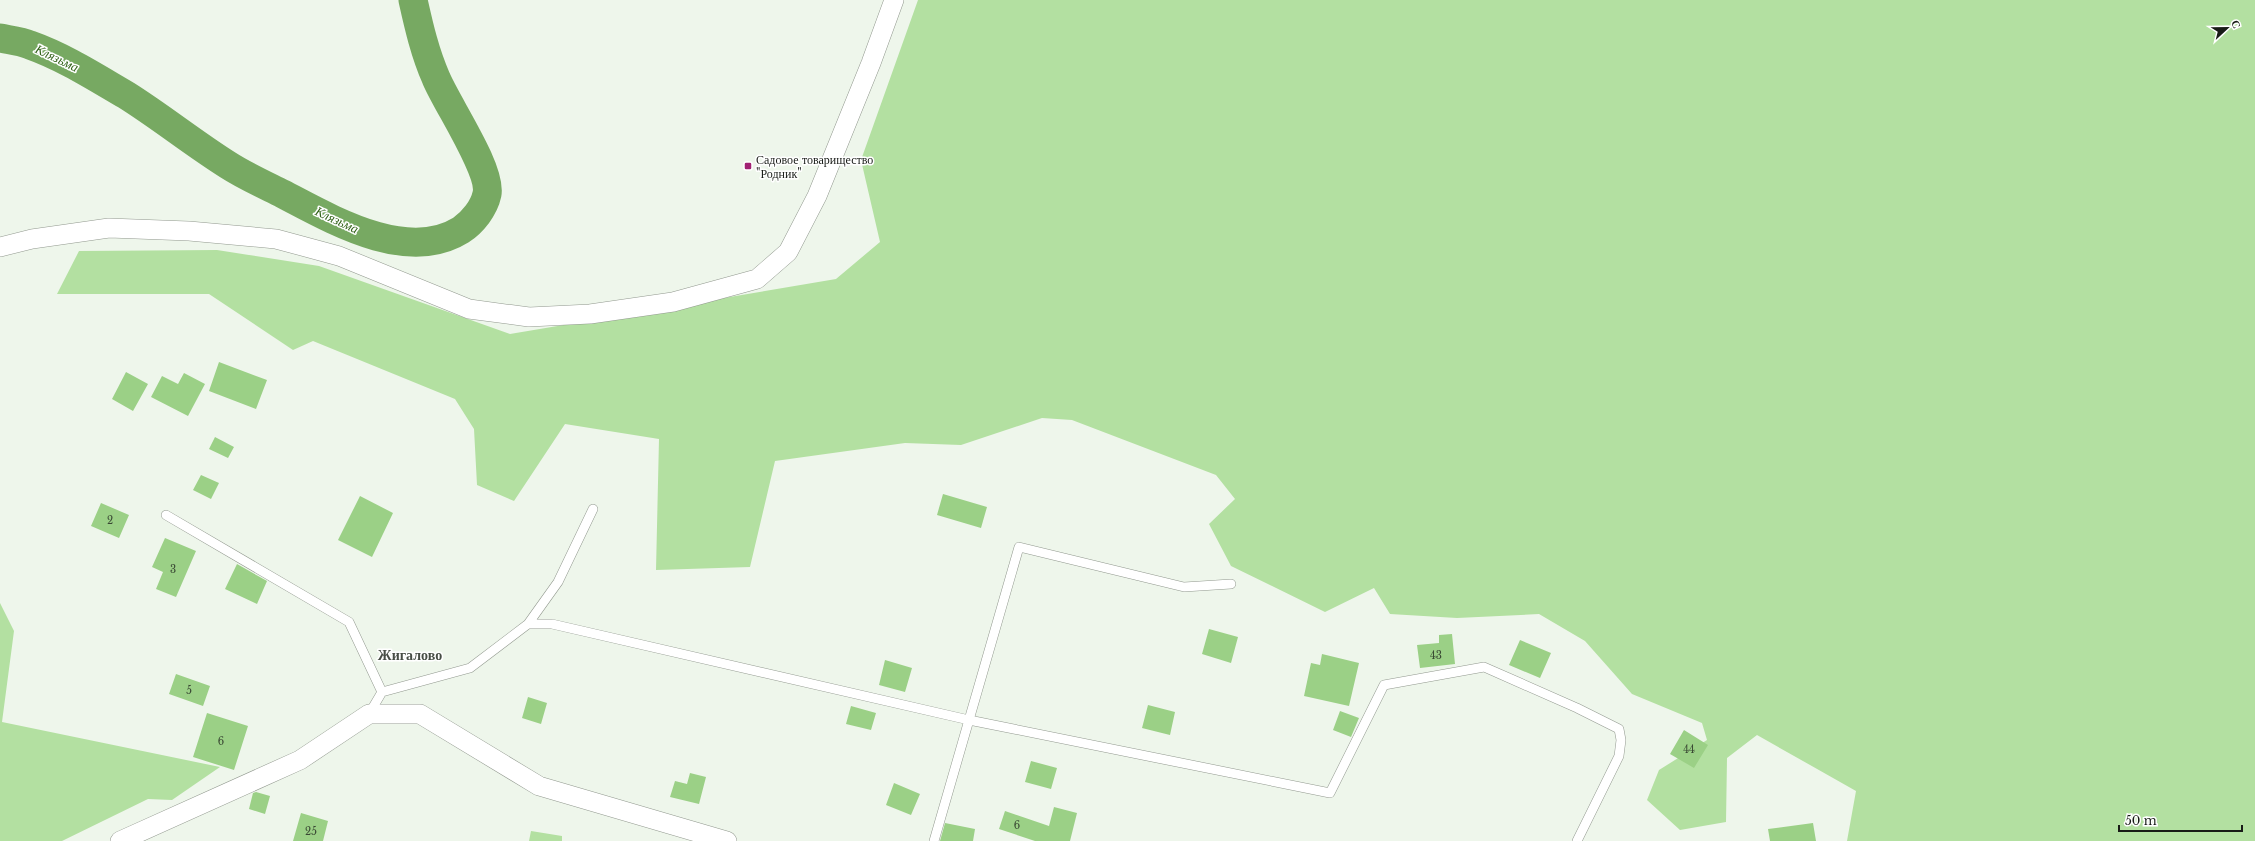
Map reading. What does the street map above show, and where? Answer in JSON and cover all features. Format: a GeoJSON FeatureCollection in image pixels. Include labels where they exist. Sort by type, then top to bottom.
{"type":"FeatureCollection","features":[{"type":"Feature","properties":{"kind":"street"},"geometry":{"type":"LineString","coordinates":[[0,248],[32,239],[109,228],[189,231],[276,239],[339,256],[469,309],[529,317],[590,314],[673,302],[757,279],[788,252],[817,196],[871,63],[894,0]]}},
{"type":"Feature","properties":{"kind":"street"},"geometry":{"type":"LineString","coordinates":[[120,841],[300,760],[369,714],[420,714],[539,786],[728,841]]}},
{"type":"Feature","properties":{"kind":"lane"},"geometry":{"type":"LineString","coordinates":[[369,714],[382,692],[470,668],[528,624],[558,582],[593,509]]}},
{"type":"Feature","properties":{"kind":"lane"},"geometry":{"type":"LineString","coordinates":[[166,515],[349,622],[382,692]]}},
{"type":"Feature","properties":{"kind":"lane"},"geometry":{"type":"LineString","coordinates":[[934,841],[1019,547],[1184,586],[1231,584]]}},
{"type":"Feature","properties":{"kind":"lane"},"geometry":{"type":"LineString","coordinates":[[528,624],[552,624],[969,720],[1330,793],[1384,686],[1484,667],[1577,708],[1619,729],[1621,740],[1619,756],[1577,841]]}},
{"type":"Feature","properties":{"kind":"green space"},"geometry":{"type":"Polygon","coordinates":[[[918,0],[2255,0],[2255,841],[1847,841],[1856,791],[1757,735],[1727,758],[1726,822],[1680,830],[1647,800],[1659,770],[1707,740],[1702,723],[1632,694],[1585,641],[1539,614],[1457,618],[1390,614],[1374,588],[1325,612],[1231,566],[1209,524],[1235,499],[1216,475],[1072,420],[1042,418],[961,445],[905,443],[775,461],[750,567],[656,570],[659,439],[565,424],[514,501],[477,485],[474,429],[455,399],[313,341],[293,350],[209,294],[57,294],[79,251],[217,250],[319,266],[510,334],[836,279],[880,242],[861,160],[918,0]]]}},
{"type":"Feature","properties":{"kind":"green space"},"geometry":{"type":"Polygon","coordinates":[[[0,603],[14,631],[2,722],[220,767],[172,800],[148,799],[62,841],[0,841],[0,603]]]}},
{"type":"Feature","properties":{"kind":"green space"},"geometry":{"type":"Polygon","coordinates":[[[531,831],[562,836],[562,841],[529,841],[531,831]]]}},
{"type":"Feature","properties":{"kind":"building"},"geometry":{"type":"Polygon","coordinates":[[[219,362],[267,380],[256,409],[209,391],[219,362]]]}},
{"type":"Feature","properties":{"kind":"building"},"geometry":{"type":"Polygon","coordinates":[[[126,372],[148,384],[133,411],[112,399],[126,372]]]}},
{"type":"Feature","properties":{"kind":"building"},"geometry":{"type":"Polygon","coordinates":[[[184,373],[205,384],[188,416],[151,397],[162,376],[178,384],[184,373]]]}},
{"type":"Feature","properties":{"kind":"building"},"geometry":{"type":"Polygon","coordinates":[[[215,437],[234,447],[228,458],[209,449],[215,437]]]}},
{"type":"Feature","properties":{"kind":"building"},"geometry":{"type":"Polygon","coordinates":[[[201,475],[219,483],[211,499],[193,490],[201,475]]]}},
{"type":"Feature","properties":{"kind":"building"},"geometry":{"type":"Polygon","coordinates":[[[943,494],[987,507],[981,528],[937,515],[943,494]]]}},
{"type":"Feature","properties":{"kind":"building"},"geometry":{"type":"Polygon","coordinates":[[[360,496],[393,513],[372,557],[338,540],[360,496]]]}},
{"type":"Feature","properties":{"kind":"building"},"geometry":{"type":"Polygon","coordinates":[[[101,503],[129,515],[119,538],[91,526],[101,503]]]}},
{"type":"Feature","properties":{"kind":"building"},"geometry":{"type":"Polygon","coordinates":[[[165,538],[196,551],[176,597],[156,589],[163,572],[152,567],[165,538]]]}},
{"type":"Feature","properties":{"kind":"building"},"geometry":{"type":"Polygon","coordinates":[[[237,564],[267,581],[257,604],[225,589],[237,564]]]}},
{"type":"Feature","properties":{"kind":"building"},"geometry":{"type":"Polygon","coordinates":[[[1209,629],[1238,637],[1231,663],[1202,654],[1209,629]]]}},
{"type":"Feature","properties":{"kind":"building"},"geometry":{"type":"Polygon","coordinates":[[[1452,634],[1455,664],[1420,668],[1417,645],[1439,643],[1439,635],[1452,634]]]}},
{"type":"Feature","properties":{"kind":"building"},"geometry":{"type":"Polygon","coordinates":[[[1520,640],[1551,653],[1540,678],[1509,665],[1520,640]]]}},
{"type":"Feature","properties":{"kind":"building"},"geometry":{"type":"Polygon","coordinates":[[[1322,654],[1359,663],[1349,706],[1304,696],[1311,663],[1320,665],[1322,654]]]}},
{"type":"Feature","properties":{"kind":"building"},"geometry":{"type":"Polygon","coordinates":[[[885,660],[912,668],[905,692],[879,685],[885,660]]]}},
{"type":"Feature","properties":{"kind":"building"},"geometry":{"type":"Polygon","coordinates":[[[176,674],[210,686],[203,706],[169,694],[176,674]]]}},
{"type":"Feature","properties":{"kind":"building"},"geometry":{"type":"Polygon","coordinates":[[[528,697],[547,703],[541,724],[522,718],[528,697]]]}},
{"type":"Feature","properties":{"kind":"building"},"geometry":{"type":"Polygon","coordinates":[[[1148,705],[1175,712],[1170,735],[1142,728],[1148,705]]]}},
{"type":"Feature","properties":{"kind":"building"},"geometry":{"type":"Polygon","coordinates":[[[851,706],[876,713],[871,730],[846,724],[851,706]]]}},
{"type":"Feature","properties":{"kind":"building"},"geometry":{"type":"Polygon","coordinates":[[[1340,711],[1359,718],[1351,737],[1333,730],[1340,711]]]}},
{"type":"Feature","properties":{"kind":"building"},"geometry":{"type":"Polygon","coordinates":[[[207,713],[248,726],[234,770],[193,757],[207,713]]]}},
{"type":"Feature","properties":{"kind":"building"},"geometry":{"type":"Polygon","coordinates":[[[1684,730],[1708,745],[1694,768],[1670,754],[1684,730]]]}},
{"type":"Feature","properties":{"kind":"building"},"geometry":{"type":"Polygon","coordinates":[[[1031,761],[1057,768],[1051,789],[1025,782],[1031,761]]]}},
{"type":"Feature","properties":{"kind":"building"},"geometry":{"type":"Polygon","coordinates":[[[690,773],[706,777],[699,804],[670,797],[675,781],[687,784],[690,773]]]}},
{"type":"Feature","properties":{"kind":"building"},"geometry":{"type":"Polygon","coordinates":[[[894,783],[920,794],[911,815],[886,805],[894,783]]]}},
{"type":"Feature","properties":{"kind":"building"},"geometry":{"type":"Polygon","coordinates":[[[256,792],[270,796],[265,814],[249,809],[253,793],[256,792]]]}},
{"type":"Feature","properties":{"kind":"building"},"geometry":{"type":"Polygon","coordinates":[[[1054,807],[1077,813],[1070,841],[1035,841],[999,829],[1005,811],[1049,826],[1054,807]]]}},
{"type":"Feature","properties":{"kind":"building"},"geometry":{"type":"Polygon","coordinates":[[[301,813],[328,821],[323,841],[293,841],[301,813]]]}},
{"type":"Feature","properties":{"kind":"building"},"geometry":{"type":"Polygon","coordinates":[[[945,823],[975,829],[973,841],[940,841],[945,823]]]}},
{"type":"Feature","properties":{"kind":"building"},"geometry":{"type":"Polygon","coordinates":[[[1813,823],[1816,841],[1770,841],[1768,829],[1813,823]]]}},
{"type":"Feature","properties":{"kind":"waterway","name":"Клязьма"},"geometry":{"type":"LineString","coordinates":[[0,38],[27,44],[43,50],[79,68],[139,103],[202,148],[235,169],[323,215],[370,234],[394,240],[417,242],[440,239],[461,230],[470,223],[486,199],[487,183],[476,153],[441,89],[432,69],[413,0]]}},
{"type":"Feature","properties":{"kind":"place","name":"Садовое товарищество \"Родник\""},"geometry":{"type":"Point","coordinates":[748,166]}},
{"type":"Feature","properties":{"kind":"district","name":"Жигалово"},"geometry":{"type":"Point","coordinates":[410,655]}}]}
